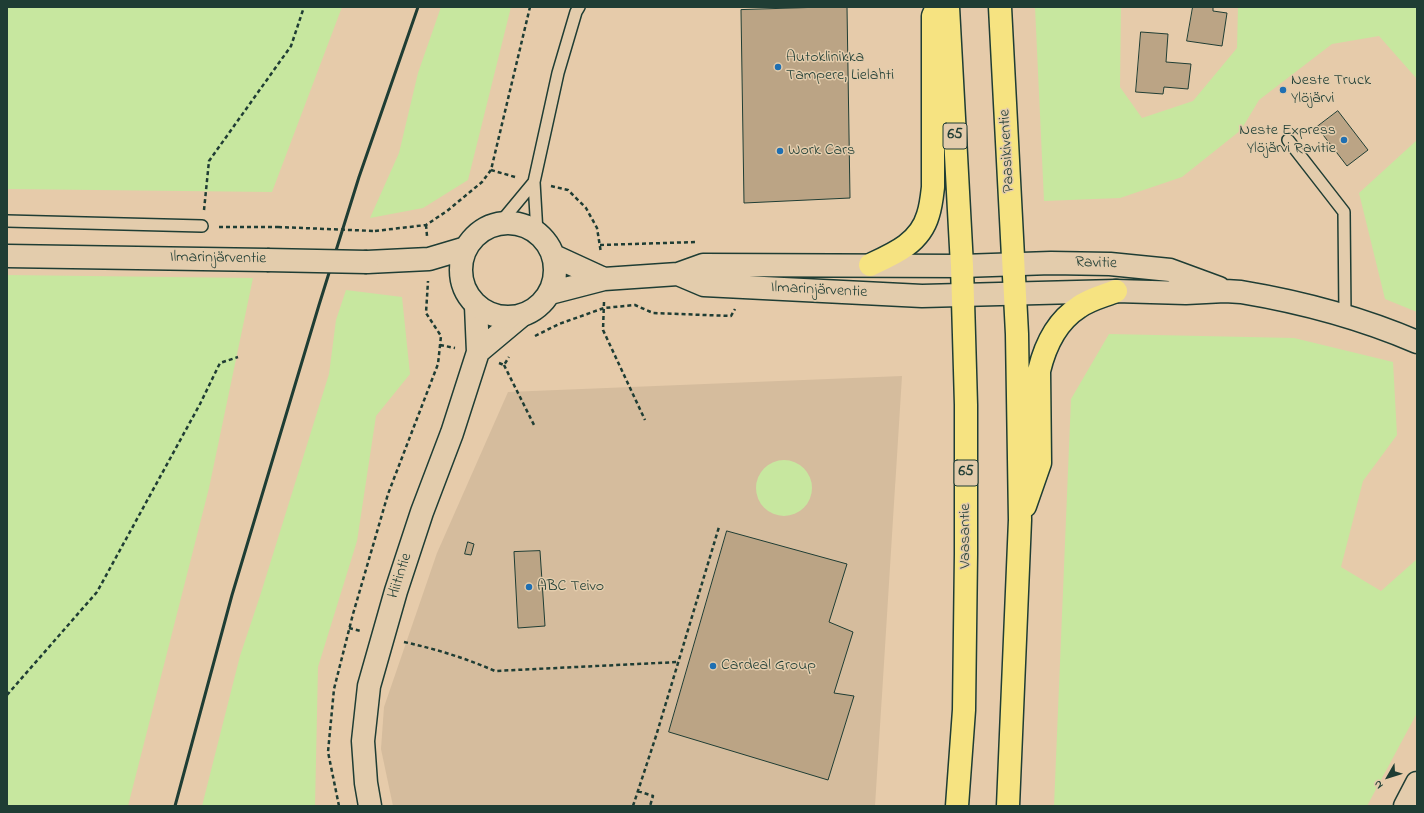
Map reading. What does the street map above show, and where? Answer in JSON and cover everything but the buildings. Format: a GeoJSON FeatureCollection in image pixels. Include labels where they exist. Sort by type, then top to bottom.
{"type":"FeatureCollection","features":[{"type":"Feature","properties":{"kind":"highway"},"geometry":{"type":"LineString","coordinates":[[870,265],[902,249],[919,234],[928,214],[933,187],[933,16],[937,7]]}},
{"type":"Feature","properties":{"kind":"highway","name":"65"},"geometry":{"type":"LineString","coordinates":[[948,7],[962,266]]}},
{"type":"Feature","properties":{"kind":"highway","name":"Paasikiventie"},"geometry":{"type":"LineString","coordinates":[[1000,7],[1015,294]]}},
{"type":"Feature","properties":{"kind":"highway","name":"Vaasantie"},"geometry":{"type":"LineString","coordinates":[[958,806],[964,710],[966,554],[966,404],[962,266]]}},
{"type":"Feature","properties":{"kind":"highway"},"geometry":{"type":"LineString","coordinates":[[1020,520],[1040,463],[1039,371],[1042,359],[1060,324],[1070,314],[1091,300],[1116,291]]}},
{"type":"Feature","properties":{"kind":"highway"},"geometry":{"type":"LineString","coordinates":[[1008,806],[1020,520],[1015,294]]}},
{"type":"Feature","properties":{"kind":"main road"},"geometry":{"type":"LineString","coordinates":[[478,352],[521,316],[532,311],[542,303],[550,293],[554,281],[556,269],[554,256],[547,243],[537,233],[526,226],[513,223],[500,223],[486,228],[474,237],[466,248],[461,260],[460,273],[463,285],[476,306],[490,314],[505,317],[521,316]]}},
{"type":"Feature","properties":{"kind":"main road","name":"Ilmarinjärventie"},"geometry":{"type":"LineString","coordinates":[[7,256],[367,262],[429,259],[466,248]]}},
{"type":"Feature","properties":{"kind":"main road","name":"Ilmarinjärventie"},"geometry":{"type":"LineString","coordinates":[[554,256],[604,279]]}},
{"type":"Feature","properties":{"kind":"main road"},"geometry":{"type":"LineString","coordinates":[[429,259],[463,285]]}},
{"type":"Feature","properties":{"kind":"main road","name":"Ravitie"},"geometry":{"type":"LineString","coordinates":[[962,266],[1051,263],[1110,264],[1170,270],[1225,291]]}},
{"type":"Feature","properties":{"kind":"main road","name":"Ilmarinjärventie"},"geometry":{"type":"LineString","coordinates":[[550,293],[604,279],[678,274],[703,265],[962,266]]}},
{"type":"Feature","properties":{"kind":"main road","name":"Ilmarinjärventie"},"geometry":{"type":"LineString","coordinates":[[678,274],[704,285],[922,296],[962,296]]}},
{"type":"Feature","properties":{"kind":"main road","name":"Ravitie"},"geometry":{"type":"LineString","coordinates":[[962,296],[1116,291],[1186,293],[1225,291],[1258,295],[1345,315],[1392,331],[1417,342]]}},
{"type":"Feature","properties":{"kind":"main road","name":"Hiitintie"},"geometry":{"type":"LineString","coordinates":[[370,806],[366,783],[363,741],[369,686],[396,591],[420,519],[452,433],[478,352],[476,306]]}},
{"type":"Feature","properties":{"kind":"main road"},"geometry":{"type":"LineString","coordinates":[[1405,806],[1417,783]]}},
{"type":"Feature","properties":{"kind":"lane"},"geometry":{"type":"LineString","coordinates":[[537,233],[534,182],[558,73],[576,12],[579,7]]}},
{"type":"Feature","properties":{"kind":"lane"},"geometry":{"type":"LineString","coordinates":[[1288,140],[1344,212],[1345,315]]}},
{"type":"Feature","properties":{"kind":"lane"},"geometry":{"type":"LineString","coordinates":[[500,223],[534,182]]}},
{"type":"Feature","properties":{"kind":"lane"},"geometry":{"type":"LineString","coordinates":[[7,221],[202,226]]}},
{"type":"Feature","properties":{"kind":"path"},"geometry":{"type":"LineString","coordinates":[[304,7],[291,46],[209,161],[202,226],[375,231],[426,225],[482,182],[491,170],[530,7]]}},
{"type":"Feature","properties":{"kind":"path"},"geometry":{"type":"LineString","coordinates":[[491,170],[568,190],[586,208],[597,228],[600,245],[696,242]]}},
{"type":"Feature","properties":{"kind":"path"},"geometry":{"type":"LineString","coordinates":[[339,806],[328,752],[334,689],[353,614],[388,494],[438,364],[441,336],[426,313],[429,259],[426,225]]}},
{"type":"Feature","properties":{"kind":"path"},"geometry":{"type":"LineString","coordinates":[[532,337],[559,324],[604,308],[635,305],[653,313],[731,316],[750,287]]}},
{"type":"Feature","properties":{"kind":"path"},"geometry":{"type":"LineString","coordinates":[[604,308],[603,330],[645,420]]}},
{"type":"Feature","properties":{"kind":"path"},"geometry":{"type":"LineString","coordinates":[[440,345],[478,352],[504,366],[535,427]]}},
{"type":"Feature","properties":{"kind":"path"},"geometry":{"type":"LineString","coordinates":[[504,366],[511,355]]}},
{"type":"Feature","properties":{"kind":"path"},"geometry":{"type":"LineString","coordinates":[[7,694],[97,592],[200,404],[220,362],[238,356]]}},
{"type":"Feature","properties":{"kind":"path"},"geometry":{"type":"LineString","coordinates":[[633,806],[719,527]]}},
{"type":"Feature","properties":{"kind":"path"},"geometry":{"type":"LineString","coordinates":[[383,637],[436,649],[468,659],[495,671],[678,662]]}},
{"type":"Feature","properties":{"kind":"path"},"geometry":{"type":"LineString","coordinates":[[638,791],[653,796],[650,806]]}},
{"type":"Feature","properties":{"kind":"shaded area"},"geometry":{"type":"Polygon","coordinates":[[[902,376],[875,806],[393,806],[381,749],[384,707],[437,553],[508,392],[902,376]]]}},
{"type":"Feature","properties":{"kind":"green space"},"geometry":{"type":"Polygon","coordinates":[[[7,7],[342,7],[272,192],[7,189],[7,7]]]}},
{"type":"Feature","properties":{"kind":"green space"},"geometry":{"type":"Polygon","coordinates":[[[441,7],[511,7],[468,180],[423,208],[370,218],[399,153],[418,73],[441,7]]]}},
{"type":"Feature","properties":{"kind":"green space"},"geometry":{"type":"Polygon","coordinates":[[[1035,7],[1121,7],[1120,87],[1142,118],[1193,101],[1237,48],[1238,7],[1417,7],[1417,79],[1379,36],[1332,44],[1259,100],[1241,130],[1182,177],[1120,198],[1044,201],[1035,7]]]}},
{"type":"Feature","properties":{"kind":"green space"},"geometry":{"type":"Polygon","coordinates":[[[1417,140],[1417,312],[1385,299],[1359,193],[1417,140]]]}},
{"type":"Feature","properties":{"kind":"green space"},"geometry":{"type":"Polygon","coordinates":[[[7,275],[253,278],[209,488],[128,806],[7,806],[7,275]]]}},
{"type":"Feature","properties":{"kind":"green space"},"geometry":{"type":"Polygon","coordinates":[[[346,290],[402,297],[410,374],[376,416],[357,541],[318,667],[315,806],[202,806],[240,656],[329,374],[336,320],[346,290]]]}},
{"type":"Feature","properties":{"kind":"green space"},"geometry":{"type":"Polygon","coordinates":[[[1109,334],[1294,338],[1393,362],[1397,435],[1363,481],[1341,567],[1381,591],[1417,559],[1417,713],[1367,806],[1054,806],[1071,399],[1109,334]]]}},
{"type":"Feature","properties":{"kind":"green space"},"geometry":{"type":"Polygon","coordinates":[[[778,460],[790,460],[800,464],[808,472],[812,482],[812,494],[808,504],[800,512],[790,516],[778,516],[768,512],[760,504],[756,494],[756,482],[760,472],[768,464],[778,460]]]}},
{"type":"Feature","properties":{"kind":"railway"},"geometry":{"type":"LineString","coordinates":[[175,806],[232,595],[319,305],[359,177],[418,7]]}},
{"type":"Feature","properties":{"kind":"place","name":"Autoklinikka Tampere, Lielahti"},"geometry":{"type":"Point","coordinates":[778,67]}},
{"type":"Feature","properties":{"kind":"place","name":"Neste Truck Ylöjärvi"},"geometry":{"type":"Point","coordinates":[1283,90]}},
{"type":"Feature","properties":{"kind":"place","name":"Neste Express Ylöjärvi Ravitie"},"geometry":{"type":"Point","coordinates":[1344,140]}},
{"type":"Feature","properties":{"kind":"place","name":"Work Cars"},"geometry":{"type":"Point","coordinates":[780,151]}},
{"type":"Feature","properties":{"kind":"place","name":"ABC Teivo"},"geometry":{"type":"Point","coordinates":[529,587]}},
{"type":"Feature","properties":{"kind":"place","name":"Cardeal Group"},"geometry":{"type":"Point","coordinates":[713,666]}}]}
